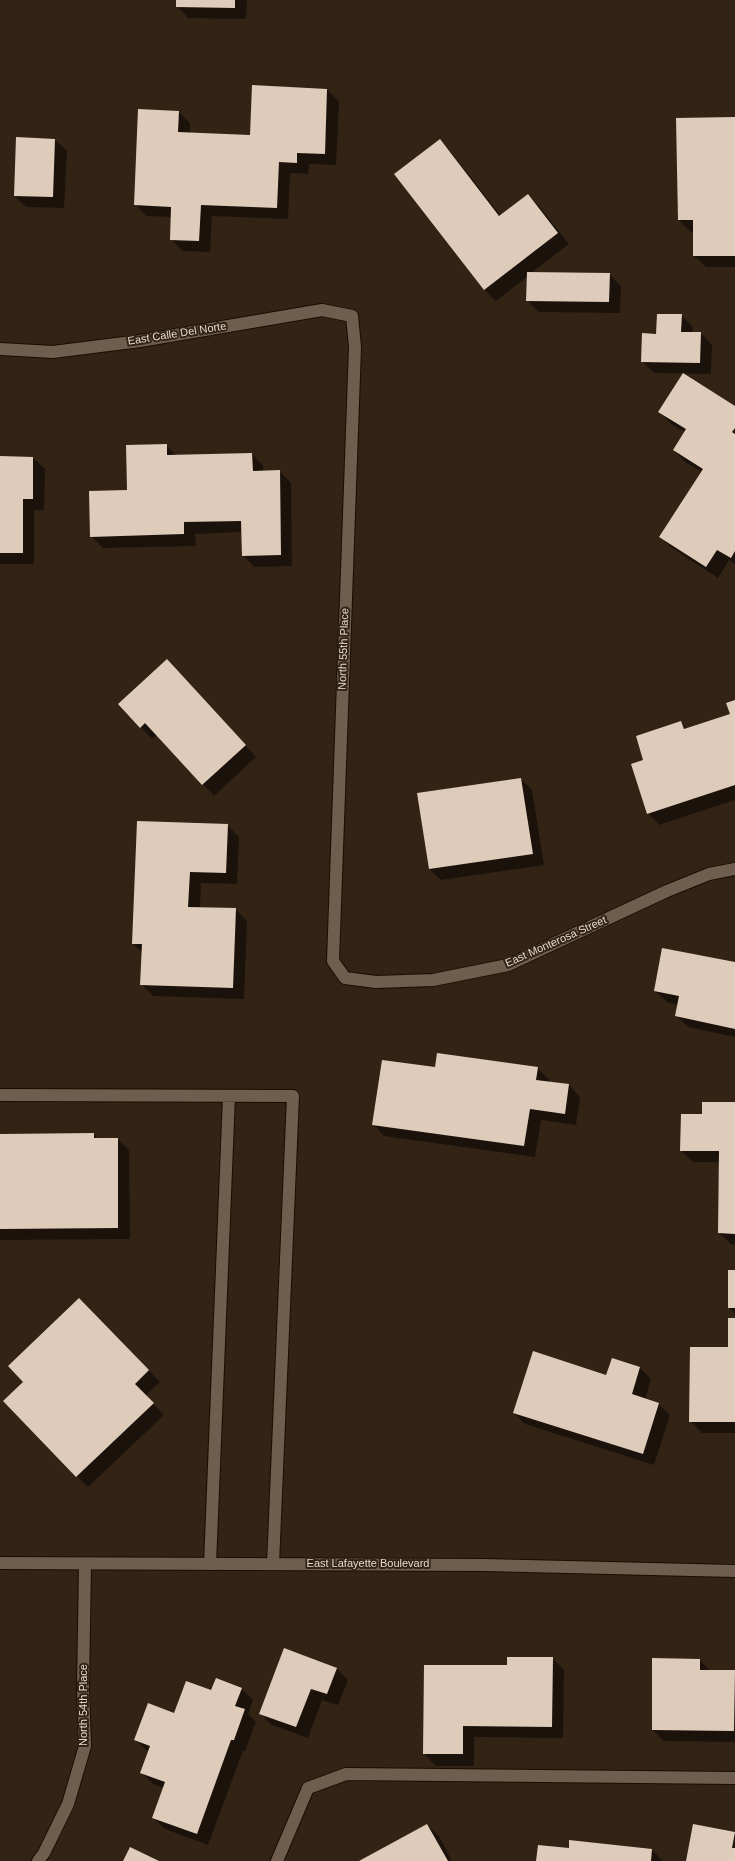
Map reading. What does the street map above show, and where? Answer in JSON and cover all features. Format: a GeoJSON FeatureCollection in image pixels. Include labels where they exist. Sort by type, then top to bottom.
{"type":"FeatureCollection","features":[{"type":"Feature","properties":{"kind":"street","name":"East Calle Del Norte"},"geometry":{"type":"LineString","coordinates":[[0,349],[53,352],[140,341],[322,310],[352,316]]}},
{"type":"Feature","properties":{"kind":"street","name":"North 55th Place"},"geometry":{"type":"LineString","coordinates":[[345,978],[333,961],[355,354],[352,316]]}},
{"type":"Feature","properties":{"kind":"street","name":"East Monterosa Street"},"geometry":{"type":"LineString","coordinates":[[345,978],[376,982],[433,980],[508,965],[674,888],[709,874],[735,869]]}},
{"type":"Feature","properties":{"kind":"street"},"geometry":{"type":"LineString","coordinates":[[0,1095],[293,1096],[273,1564]]}},
{"type":"Feature","properties":{"kind":"street"},"geometry":{"type":"LineString","coordinates":[[210,1564],[229,1096]]}},
{"type":"Feature","properties":{"kind":"street","name":"East Lafayette Boulevard"},"geometry":{"type":"LineString","coordinates":[[0,1563],[492,1565],[735,1571]]}},
{"type":"Feature","properties":{"kind":"street","name":"North 54th Place"},"geometry":{"type":"LineString","coordinates":[[38,1861],[44,1853],[68,1804],[86,1746],[83,1689],[86,1564]]}},
{"type":"Feature","properties":{"kind":"street"},"geometry":{"type":"LineString","coordinates":[[277,1861],[308,1788],[346,1774],[735,1778]]}},
{"type":"Feature","properties":{"kind":"building"},"geometry":{"type":"Polygon","coordinates":[[[176,0],[235,0],[235,8],[176,7],[176,0]]]}},
{"type":"Feature","properties":{"kind":"building"},"geometry":{"type":"Polygon","coordinates":[[[252,85],[327,89],[325,154],[297,153],[297,163],[279,162],[277,208],[201,205],[199,241],[170,240],[171,207],[134,205],[138,109],[179,111],[178,132],[250,135],[252,85]]]}},
{"type":"Feature","properties":{"kind":"building"},"geometry":{"type":"Polygon","coordinates":[[[735,117],[735,256],[693,256],[693,220],[678,220],[676,118],[735,117]]]}},
{"type":"Feature","properties":{"kind":"building"},"geometry":{"type":"Polygon","coordinates":[[[16,137],[55,139],[53,197],[14,196],[16,137]]]}},
{"type":"Feature","properties":{"kind":"building"},"geometry":{"type":"Polygon","coordinates":[[[440,139],[499,216],[528,194],[558,233],[484,290],[394,174],[440,139]]]}},
{"type":"Feature","properties":{"kind":"building"},"geometry":{"type":"Polygon","coordinates":[[[527,272],[610,273],[609,302],[526,301],[527,272]]]}},
{"type":"Feature","properties":{"kind":"building"},"geometry":{"type":"Polygon","coordinates":[[[657,314],[682,314],[681,332],[701,332],[700,363],[641,362],[642,333],[656,334],[657,314]]]}},
{"type":"Feature","properties":{"kind":"building"},"geometry":{"type":"Polygon","coordinates":[[[683,373],[735,406],[735,428],[732,432],[735,434],[735,551],[731,558],[717,550],[706,567],[659,537],[703,469],[673,450],[686,429],[658,412],[683,373]]]}},
{"type":"Feature","properties":{"kind":"building"},"geometry":{"type":"Polygon","coordinates":[[[167,444],[167,455],[252,453],[253,471],[280,470],[281,555],[242,556],[241,521],[184,522],[184,534],[90,537],[89,491],[127,490],[126,445],[167,444]]]}},
{"type":"Feature","properties":{"kind":"building"},"geometry":{"type":"Polygon","coordinates":[[[0,456],[33,457],[33,499],[23,499],[23,553],[0,553],[0,456]]]}},
{"type":"Feature","properties":{"kind":"building"},"geometry":{"type":"Polygon","coordinates":[[[167,659],[246,745],[202,785],[145,723],[140,728],[118,704],[167,659]]]}},
{"type":"Feature","properties":{"kind":"building"},"geometry":{"type":"Polygon","coordinates":[[[735,700],[735,785],[647,814],[631,764],[643,760],[636,736],[681,721],[684,729],[730,714],[726,703],[735,700]]]}},
{"type":"Feature","properties":{"kind":"building"},"geometry":{"type":"Polygon","coordinates":[[[521,778],[533,854],[429,869],[417,793],[521,778]]]}},
{"type":"Feature","properties":{"kind":"building"},"geometry":{"type":"Polygon","coordinates":[[[137,821],[228,824],[226,873],[190,872],[188,907],[236,908],[233,988],[140,985],[142,944],[132,944],[137,821]]]}},
{"type":"Feature","properties":{"kind":"building"},"geometry":{"type":"Polygon","coordinates":[[[662,948],[735,962],[735,1029],[675,1016],[679,996],[654,991],[662,948]]]}},
{"type":"Feature","properties":{"kind":"building"},"geometry":{"type":"Polygon","coordinates":[[[437,1053],[538,1067],[536,1080],[569,1084],[565,1114],[530,1109],[524,1146],[372,1125],[382,1060],[435,1067],[437,1053]]]}},
{"type":"Feature","properties":{"kind":"building"},"geometry":{"type":"Polygon","coordinates":[[[702,1102],[735,1102],[735,1234],[718,1233],[719,1151],[680,1151],[681,1114],[702,1114],[702,1102]]]}},
{"type":"Feature","properties":{"kind":"building"},"geometry":{"type":"Polygon","coordinates":[[[94,1133],[94,1138],[118,1138],[118,1228],[0,1229],[0,1134],[94,1133]]]}},
{"type":"Feature","properties":{"kind":"building"},"geometry":{"type":"Polygon","coordinates":[[[728,1270],[735,1270],[735,1308],[728,1308],[728,1270]]]}},
{"type":"Feature","properties":{"kind":"building"},"geometry":{"type":"Polygon","coordinates":[[[79,1298],[149,1370],[135,1384],[154,1403],[76,1477],[3,1401],[23,1382],[8,1366],[79,1298]]]}},
{"type":"Feature","properties":{"kind":"building"},"geometry":{"type":"Polygon","coordinates":[[[728,1318],[735,1318],[735,1422],[689,1422],[690,1347],[728,1347],[728,1318]]]}},
{"type":"Feature","properties":{"kind":"building"},"geometry":{"type":"Polygon","coordinates":[[[533,1351],[606,1375],[612,1358],[640,1367],[632,1394],[659,1403],[643,1454],[513,1413],[533,1351]]]}},
{"type":"Feature","properties":{"kind":"building"},"geometry":{"type":"Polygon","coordinates":[[[284,1648],[337,1668],[327,1694],[311,1689],[296,1727],[259,1714],[284,1648]]]}},
{"type":"Feature","properties":{"kind":"building"},"geometry":{"type":"Polygon","coordinates":[[[507,1657],[553,1657],[552,1727],[463,1726],[463,1754],[423,1754],[424,1665],[507,1665],[507,1657]]]}},
{"type":"Feature","properties":{"kind":"building"},"geometry":{"type":"Polygon","coordinates":[[[652,1658],[700,1659],[700,1670],[735,1670],[734,1731],[652,1730],[652,1658]]]}},
{"type":"Feature","properties":{"kind":"building"},"geometry":{"type":"Polygon","coordinates":[[[216,1678],[242,1688],[235,1706],[245,1709],[234,1740],[231,1740],[197,1834],[152,1818],[165,1782],[140,1773],[150,1746],[134,1740],[148,1703],[174,1713],[186,1681],[211,1690],[216,1678]]]}},
{"type":"Feature","properties":{"kind":"building"},"geometry":{"type":"Polygon","coordinates":[[[427,1824],[448,1861],[359,1861],[427,1824]]]}},
{"type":"Feature","properties":{"kind":"building"},"geometry":{"type":"Polygon","coordinates":[[[693,1824],[735,1832],[732,1848],[735,1848],[735,1861],[686,1861],[693,1824]]]}},
{"type":"Feature","properties":{"kind":"building"},"geometry":{"type":"Polygon","coordinates":[[[569,1840],[652,1849],[651,1861],[536,1861],[538,1845],[569,1848],[569,1840]]]}},
{"type":"Feature","properties":{"kind":"building"},"geometry":{"type":"Polygon","coordinates":[[[130,1847],[159,1861],[123,1861],[130,1847]]]}}]}
